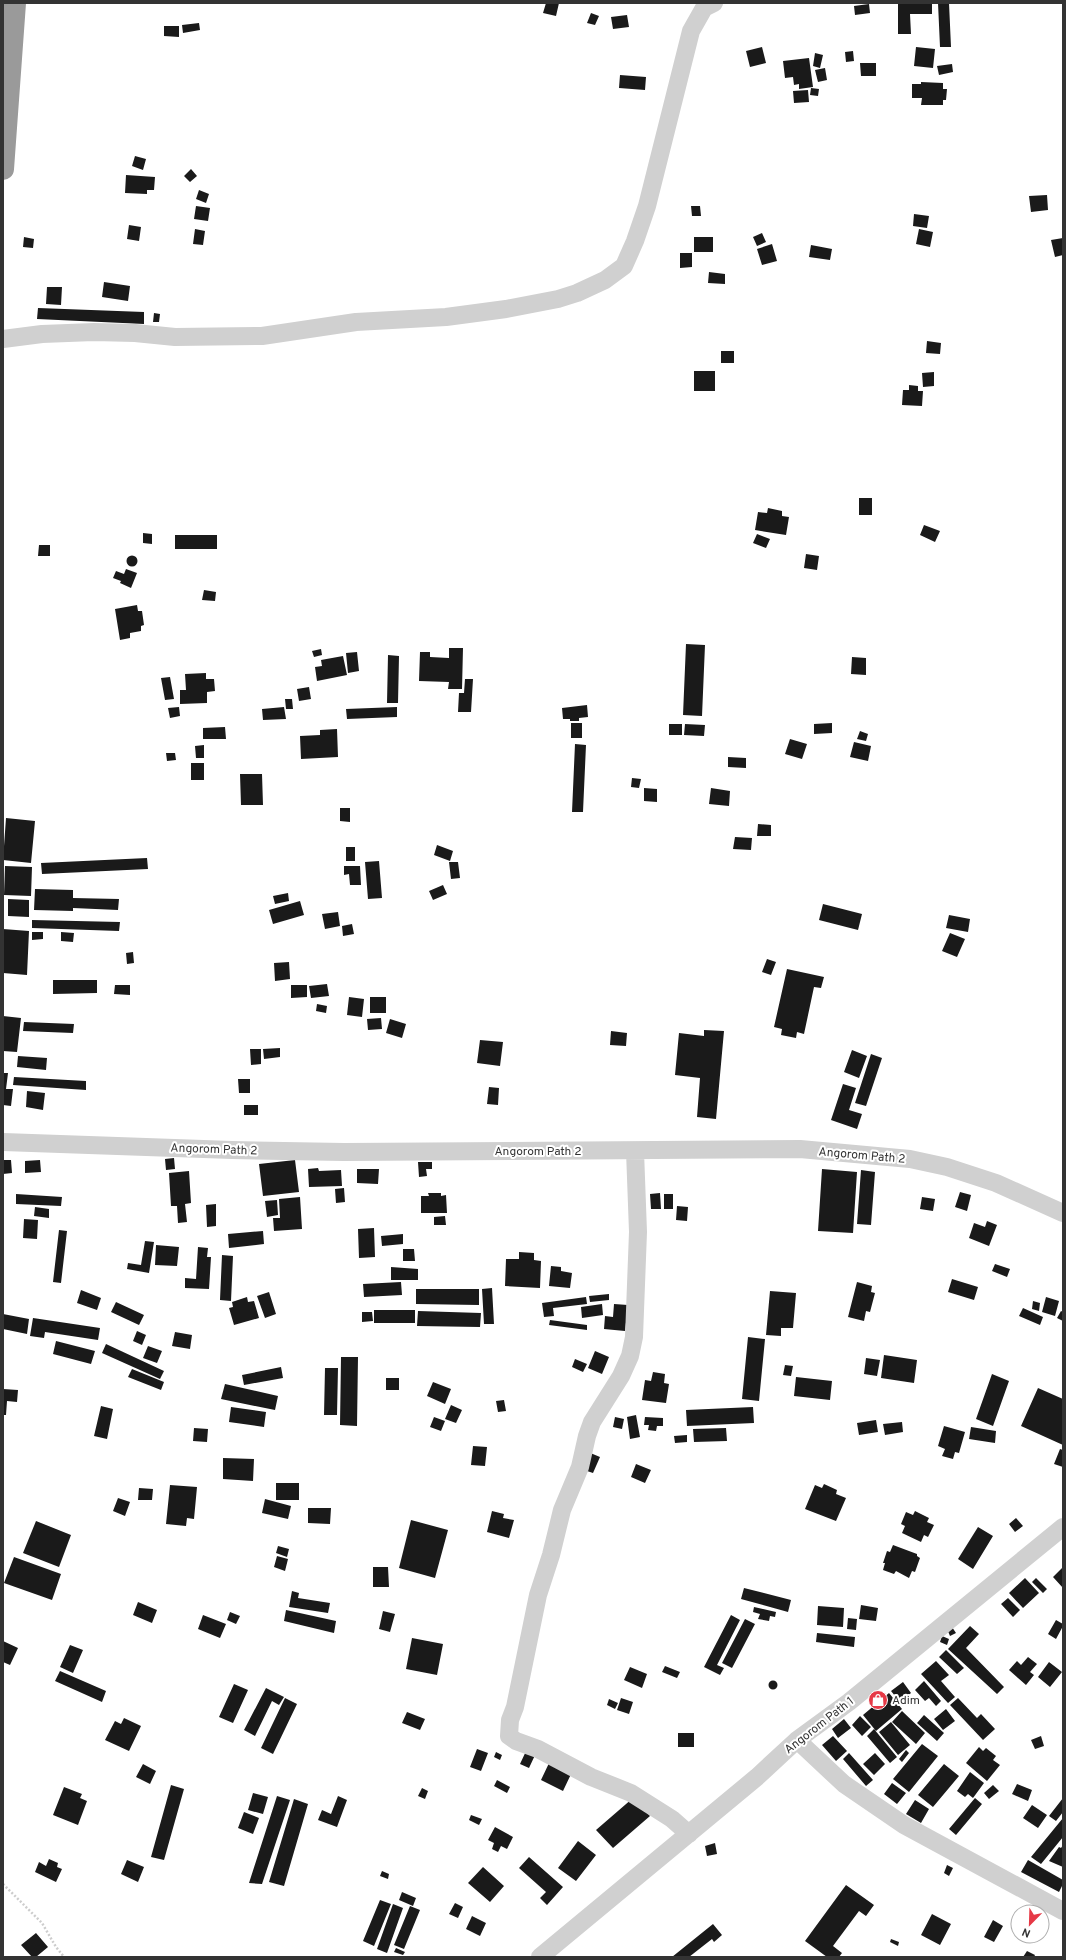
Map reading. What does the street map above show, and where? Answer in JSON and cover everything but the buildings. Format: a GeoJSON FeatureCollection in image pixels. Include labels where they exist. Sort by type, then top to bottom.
{"type":"FeatureCollection","features":[{"type":"Feature","properties":{"kind":"highway"},"geometry":{"type":"LineString","coordinates":[[3,169],[15,3]]}},
{"type":"Feature","properties":{"kind":"street"},"geometry":{"type":"LineString","coordinates":[[3,339],[42,334],[94,332],[135,333],[182,338],[262,336],[356,322],[446,317],[506,309],[558,299],[577,293],[605,280],[624,266],[635,241],[647,206],[691,31],[697,18],[707,5]]}},
{"type":"Feature","properties":{"kind":"street","name":"Angorom Path 2"},"geometry":{"type":"LineString","coordinates":[[3,1142],[307,1151],[636,1151],[800,1149],[910,1159],[947,1167],[996,1183],[1063,1213]]}},
{"type":"Feature","properties":{"kind":"street"},"geometry":{"type":"LineString","coordinates":[[636,1151],[638,1232],[634,1337],[632,1350],[621,1376],[592,1422],[587,1436],[580,1467],[562,1510],[551,1555],[538,1594],[515,1707],[508,1730],[510,1736],[516,1741],[538,1749],[591,1777],[631,1793],[672,1819],[689,1834]]}},
{"type":"Feature","properties":{"kind":"street","name":"Angorom Path 1"},"geometry":{"type":"LineString","coordinates":[[540,1957],[757,1777],[797,1740],[849,1702],[1063,1527]]}},
{"type":"Feature","properties":{"kind":"street"},"geometry":{"type":"LineString","coordinates":[[797,1740],[844,1784],[904,1825],[1063,1911]]}},
{"type":"Feature","properties":{"kind":"path"},"geometry":{"type":"LineString","coordinates":[[3,1884],[42,1923],[56,1947],[64,1957]]}},
{"type":"Feature","properties":{"kind":"place","name":"Adim"},"geometry":{"type":"Point","coordinates":[878,1700]}}]}
